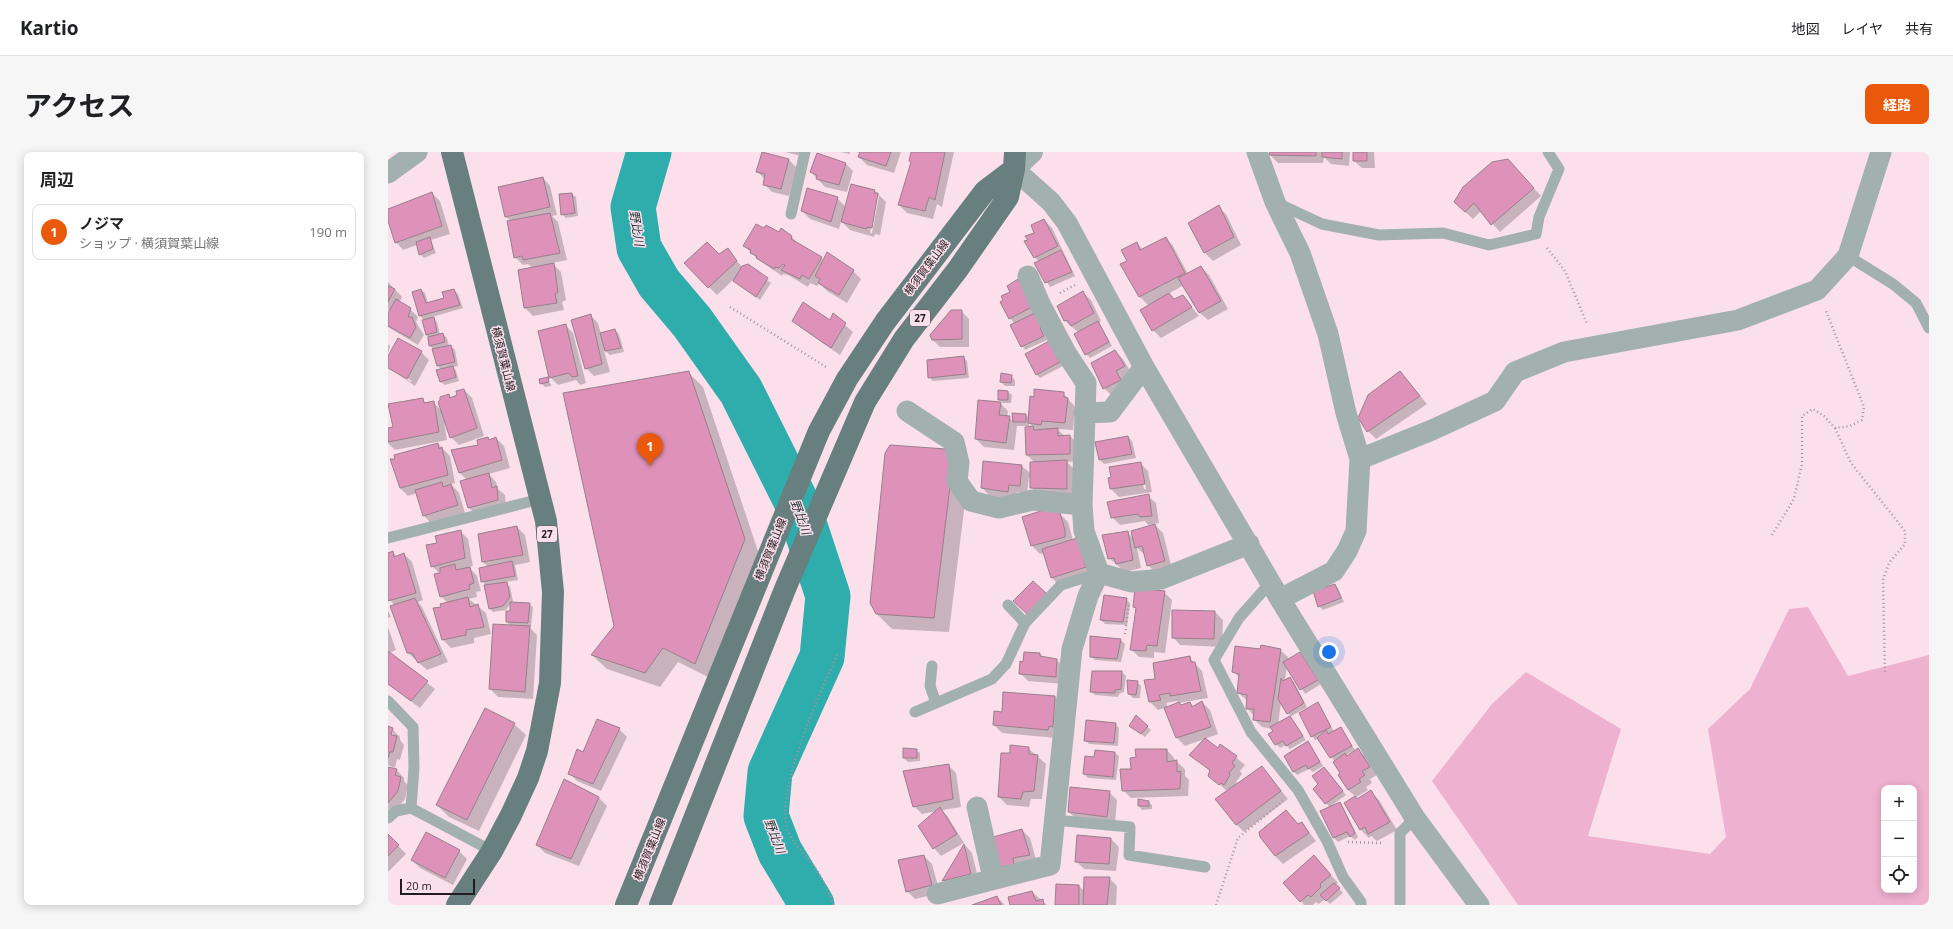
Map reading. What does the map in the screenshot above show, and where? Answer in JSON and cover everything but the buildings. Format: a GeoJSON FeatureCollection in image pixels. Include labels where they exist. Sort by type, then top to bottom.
{"type":"FeatureCollection","features":[{"type":"Feature","properties":{"kind":"main road","name":"横須賀葉山線"},"geometry":{"type":"LineString","coordinates":[[452,152],[546,521],[553,592],[550,683],[537,751],[528,778],[492,852],[457,905]]}},
{"type":"Feature","properties":{"kind":"main road","name":"横須賀葉山線"},"geometry":{"type":"LineString","coordinates":[[626,905],[819,431],[848,379],[889,315],[985,192],[1015,160]]}},
{"type":"Feature","properties":{"kind":"main road","name":"27"},"geometry":{"type":"LineString","coordinates":[[660,905],[785,589],[865,402],[904,339],[958,269],[1008,197],[1015,160]]}},
{"type":"Feature","properties":{"kind":"street"},"geometry":{"type":"LineString","coordinates":[[388,173],[417,152]]}},
{"type":"Feature","properties":{"kind":"street"},"geometry":{"type":"LineString","coordinates":[[1032,152],[1015,160],[1068,223],[1144,367],[1275,590],[1415,818],[1479,905]]}},
{"type":"Feature","properties":{"kind":"street"},"geometry":{"type":"LineString","coordinates":[[1257,152],[1275,202],[1300,253],[1328,334],[1346,413],[1360,459],[1356,531],[1347,552],[1334,571],[1275,590]]}},
{"type":"Feature","properties":{"kind":"street"},"geometry":{"type":"LineString","coordinates":[[1360,459],[1432,430],[1495,400],[1515,372],[1564,352],[1738,320],[1817,290],[1848,256],[1881,152]]}},
{"type":"Feature","properties":{"kind":"street"},"geometry":{"type":"LineString","coordinates":[[937,894],[993,878],[1050,865],[1072,649],[1088,596],[1099,573],[1084,531],[1082,505],[1086,383],[1066,352],[1040,304],[1028,276]]}},
{"type":"Feature","properties":{"kind":"street"},"geometry":{"type":"LineString","coordinates":[[1084,413],[1110,412],[1144,367]]}},
{"type":"Feature","properties":{"kind":"street"},"geometry":{"type":"LineString","coordinates":[[906,410],[954,442],[959,463],[957,481],[971,501],[998,508],[1033,500],[1082,505]]}},
{"type":"Feature","properties":{"kind":"street"},"geometry":{"type":"LineString","coordinates":[[1099,573],[1131,582],[1161,579],[1249,544]]}},
{"type":"Feature","properties":{"kind":"street"},"geometry":{"type":"LineString","coordinates":[[977,807],[993,878]]}},
{"type":"Feature","properties":{"kind":"lane"},"geometry":{"type":"LineString","coordinates":[[791,214],[805,152]]}},
{"type":"Feature","properties":{"kind":"lane"},"geometry":{"type":"LineString","coordinates":[[1275,202],[1322,224],[1380,235],[1443,233],[1489,245],[1536,234],[1539,217],[1559,169],[1548,152]]}},
{"type":"Feature","properties":{"kind":"lane"},"geometry":{"type":"LineString","coordinates":[[1848,256],[1894,284],[1916,303],[1929,328]]}},
{"type":"Feature","properties":{"kind":"lane"},"geometry":{"type":"LineString","coordinates":[[388,538],[540,499]]}},
{"type":"Feature","properties":{"kind":"lane"},"geometry":{"type":"LineString","coordinates":[[915,712],[992,679],[1006,664],[1025,623],[1061,585],[1099,573]]}},
{"type":"Feature","properties":{"kind":"lane"},"geometry":{"type":"LineString","coordinates":[[1275,590],[1239,618],[1214,660],[1251,732],[1298,790],[1327,841],[1342,876],[1361,902],[1361,905]]}},
{"type":"Feature","properties":{"kind":"lane"},"geometry":{"type":"LineString","coordinates":[[1008,605],[1025,623]]}},
{"type":"Feature","properties":{"kind":"lane"},"geometry":{"type":"LineString","coordinates":[[932,666],[930,686],[936,702]]}},
{"type":"Feature","properties":{"kind":"lane"},"geometry":{"type":"LineString","coordinates":[[388,701],[413,727],[414,768],[411,808]]}},
{"type":"Feature","properties":{"kind":"lane"},"geometry":{"type":"LineString","coordinates":[[388,818],[396,811],[411,808],[492,852]]}},
{"type":"Feature","properties":{"kind":"lane"},"geometry":{"type":"LineString","coordinates":[[1400,903],[1400,833],[1415,818]]}},
{"type":"Feature","properties":{"kind":"lane"},"geometry":{"type":"LineString","coordinates":[[1054,820],[1130,827],[1129,854],[1205,867]]}},
{"type":"Feature","properties":{"kind":"path"},"geometry":{"type":"LineString","coordinates":[[1536,234],[1565,271],[1597,346]]}},
{"type":"Feature","properties":{"kind":"path"},"geometry":{"type":"LineString","coordinates":[[1040,304],[1094,273]]}},
{"type":"Feature","properties":{"kind":"path"},"geometry":{"type":"LineString","coordinates":[[1817,290],[1864,407],[1862,420],[1850,426],[1835,428]]}},
{"type":"Feature","properties":{"kind":"path"},"geometry":{"type":"LineString","coordinates":[[730,307],[827,368]]}},
{"type":"Feature","properties":{"kind":"path"},"geometry":{"type":"LineString","coordinates":[[1772,535],[1794,499],[1802,464],[1802,416],[1813,409],[1824,416],[1835,428],[1851,463],[1905,531],[1905,544],[1889,563],[1883,580],[1885,674]]}},
{"type":"Feature","properties":{"kind":"path"},"geometry":{"type":"LineString","coordinates":[[1125,634],[1131,582]]}},
{"type":"Feature","properties":{"kind":"path"},"geometry":{"type":"LineString","coordinates":[[833,905],[831,897],[810,861],[788,832],[785,804],[788,782],[810,720],[837,654]]}},
{"type":"Feature","properties":{"kind":"path"},"geometry":{"type":"LineString","coordinates":[[1216,905],[1238,838],[1298,790]]}},
{"type":"Feature","properties":{"kind":"path"},"geometry":{"type":"LineString","coordinates":[[1327,841],[1381,843]]}},
{"type":"Feature","properties":{"kind":"shaded area"},"geometry":{"type":"Polygon","coordinates":[[[1808,607],[1848,676],[1929,655],[1929,905],[1518,905],[1432,781],[1492,704],[1526,672],[1621,729],[1588,836],[1710,854],[1726,837],[1708,729],[1750,689],[1789,609],[1808,607]]]}},
{"type":"Feature","properties":{"kind":"waterway","name":"野比川"},"geometry":{"type":"LineString","coordinates":[[649,152],[633,207],[639,248],[659,283],[692,322],[741,391],[798,505],[828,596],[822,657],[770,772],[766,816],[780,852],[812,905]]}},
{"type":"Feature","properties":{"kind":"place","name":"ノジマ"},"geometry":{"type":"Point","coordinates":[650,466]}}]}
